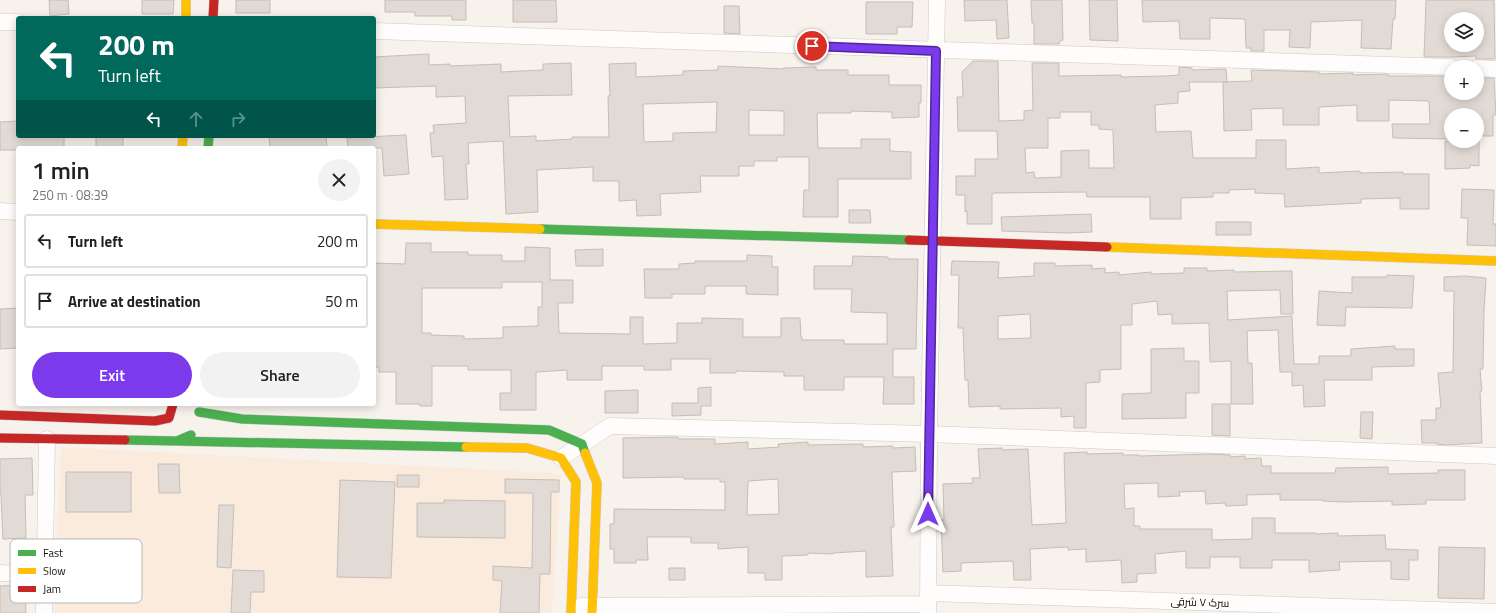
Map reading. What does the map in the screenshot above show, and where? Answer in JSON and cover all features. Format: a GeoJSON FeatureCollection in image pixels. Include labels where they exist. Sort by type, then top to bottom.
{"type":"FeatureCollection","features":[{"type":"Feature","properties":{"kind":"street"},"geometry":{"type":"LineString","coordinates":[[186,0],[186,16]]}},
{"type":"Feature","properties":{"kind":"street"},"geometry":{"type":"LineString","coordinates":[[213,16],[214,0]]}},
{"type":"Feature","properties":{"kind":"street"},"geometry":{"type":"LineString","coordinates":[[928,603],[929,434],[937,0]]}},
{"type":"Feature","properties":{"kind":"street"},"geometry":{"type":"LineString","coordinates":[[0,22],[16,22]]}},
{"type":"Feature","properties":{"kind":"street"},"geometry":{"type":"LineString","coordinates":[[376,31],[936,51],[1444,67]]}},
{"type":"Feature","properties":{"kind":"street"},"geometry":{"type":"LineString","coordinates":[[1484,68],[1496,69]]}},
{"type":"Feature","properties":{"kind":"street"},"geometry":{"type":"LineString","coordinates":[[0,211],[16,212]]}},
{"type":"Feature","properties":{"kind":"street"},"geometry":{"type":"LineString","coordinates":[[376,224],[932,241],[1496,261]]}},
{"type":"Feature","properties":{"kind":"street"},"geometry":{"type":"LineString","coordinates":[[0,415],[155,421],[169,418],[172,406]]}},
{"type":"Feature","properties":{"kind":"street"},"geometry":{"type":"LineString","coordinates":[[20,416],[3,431],[18,438],[47,439],[527,448],[561,458],[576,482],[571,609]]}},
{"type":"Feature","properties":{"kind":"street"},"geometry":{"type":"LineString","coordinates":[[177,441],[190,435],[199,416],[242,419],[549,430],[582,444],[596,482],[592,609]]}},
{"type":"Feature","properties":{"kind":"street"},"geometry":{"type":"LineString","coordinates":[[561,458],[610,426],[929,434],[1496,456]]}},
{"type":"Feature","properties":{"kind":"street"},"geometry":{"type":"LineString","coordinates":[[46,539],[47,439]]}},
{"type":"Feature","properties":{"kind":"street"},"geometry":{"type":"LineString","coordinates":[[0,573],[10,573]]}},
{"type":"Feature","properties":{"kind":"street"},"geometry":{"type":"LineString","coordinates":[[44,613],[45,603]]}},
{"type":"Feature","properties":{"kind":"street","name":"سرک ۷ شرقی"},"geometry":{"type":"LineString","coordinates":[[571,609],[928,603],[1496,612]]}},
{"type":"Feature","properties":{"kind":"shaded area"},"geometry":{"type":"Polygon","coordinates":[[[61,447],[550,473],[561,475],[552,613],[54,613],[54,603],[142,603],[142,539],[57,539],[61,447]]]}},
{"type":"Feature","properties":{"kind":"building"},"geometry":{"type":"Polygon","coordinates":[[[49,0],[68,0],[69,14],[50,16],[49,0]]]}},
{"type":"Feature","properties":{"kind":"building"},"geometry":{"type":"Polygon","coordinates":[[[142,0],[174,0],[173,14],[142,14],[142,0]]]}},
{"type":"Feature","properties":{"kind":"building"},"geometry":{"type":"Polygon","coordinates":[[[236,0],[270,0],[270,13],[236,13],[236,0]]]}},
{"type":"Feature","properties":{"kind":"building"},"geometry":{"type":"Polygon","coordinates":[[[385,0],[466,0],[466,20],[452,20],[452,16],[415,16],[415,12],[385,12],[385,0]]]}},
{"type":"Feature","properties":{"kind":"building"},"geometry":{"type":"Polygon","coordinates":[[[513,0],[556,0],[557,22],[513,22],[513,0]]]}},
{"type":"Feature","properties":{"kind":"building"},"geometry":{"type":"Polygon","coordinates":[[[964,0],[1007,0],[1009,38],[997,39],[996,20],[965,21],[964,0]]]}},
{"type":"Feature","properties":{"kind":"building"},"geometry":{"type":"Polygon","coordinates":[[[1031,0],[1062,0],[1063,40],[1060,41],[1059,44],[1034,44],[1034,23],[1032,23],[1031,0]]]}},
{"type":"Feature","properties":{"kind":"building"},"geometry":{"type":"Polygon","coordinates":[[[1089,0],[1117,0],[1118,41],[1090,40],[1089,0]]]}},
{"type":"Feature","properties":{"kind":"building"},"geometry":{"type":"Polygon","coordinates":[[[1142,0],[1396,0],[1391,49],[1361,48],[1362,20],[1311,22],[1310,48],[1289,47],[1290,30],[1264,30],[1264,51],[1251,51],[1251,48],[1246,48],[1245,19],[1210,18],[1210,39],[1180,39],[1179,21],[1143,22],[1142,0]]]}},
{"type":"Feature","properties":{"kind":"building"},"geometry":{"type":"Polygon","coordinates":[[[1426,0],[1494,0],[1495,59],[1476,59],[1476,56],[1424,57],[1426,0]]]}},
{"type":"Feature","properties":{"kind":"building"},"geometry":{"type":"Polygon","coordinates":[[[866,2],[913,2],[912,27],[897,27],[897,34],[866,34],[866,2]]]}},
{"type":"Feature","properties":{"kind":"building"},"geometry":{"type":"Polygon","coordinates":[[[724,6],[739,6],[740,34],[724,33],[724,6]]]}},
{"type":"Feature","properties":{"kind":"building"},"geometry":{"type":"Polygon","coordinates":[[[429,54],[429,65],[450,64],[450,66],[501,64],[501,72],[543,70],[543,64],[571,63],[572,95],[508,96],[510,137],[536,136],[536,141],[572,139],[572,137],[609,137],[609,64],[636,63],[636,77],[683,75],[683,71],[718,70],[718,66],[783,69],[816,67],[816,70],[848,70],[848,75],[889,75],[889,85],[921,85],[921,103],[919,103],[919,117],[892,118],[892,112],[851,111],[851,113],[817,113],[818,148],[861,148],[861,139],[890,139],[890,151],[911,152],[911,179],[838,179],[838,217],[803,217],[804,190],[809,190],[809,157],[777,157],[777,161],[754,161],[754,166],[739,166],[739,176],[700,176],[701,192],[660,194],[661,215],[637,216],[636,200],[619,201],[619,181],[593,181],[593,167],[537,170],[538,212],[506,214],[503,141],[468,143],[469,164],[466,164],[468,199],[445,200],[443,156],[432,157],[430,133],[434,133],[433,125],[466,123],[465,96],[436,97],[436,86],[376,88],[376,57],[429,54]],[[717,102],[643,104],[644,142],[673,141],[673,133],[716,132],[717,102]],[[749,110],[749,135],[784,135],[784,111],[749,110]]]}},
{"type":"Feature","properties":{"kind":"building"},"geometry":{"type":"Polygon","coordinates":[[[973,61],[998,61],[999,121],[1024,120],[1024,111],[1033,110],[1032,63],[1059,63],[1059,76],[1166,76],[1179,75],[1179,67],[1192,68],[1192,70],[1226,69],[1227,82],[1189,82],[1190,91],[1178,92],[1178,103],[1155,105],[1156,132],[1191,131],[1193,158],[1256,158],[1256,140],[1286,140],[1286,169],[1319,167],[1319,173],[1360,171],[1360,173],[1403,172],[1403,174],[1429,174],[1429,209],[1400,209],[1400,198],[1361,199],[1361,203],[1285,207],[1284,194],[1255,193],[1255,189],[1229,190],[1229,193],[1213,193],[1213,197],[1181,198],[1181,219],[1150,219],[1150,197],[1087,197],[1086,192],[994,193],[992,194],[992,224],[967,224],[965,195],[956,195],[956,176],[975,176],[975,159],[998,159],[997,131],[958,131],[957,97],[963,97],[962,72],[973,61]],[[1060,112],[1060,118],[1048,118],[1048,148],[1025,148],[1026,173],[1034,172],[1035,178],[1061,177],[1061,151],[1089,150],[1089,168],[1114,168],[1113,130],[1099,129],[1099,125],[1091,125],[1091,112],[1060,112]]]}},
{"type":"Feature","properties":{"kind":"building"},"geometry":{"type":"Polygon","coordinates":[[[1251,70],[1319,72],[1319,74],[1353,73],[1353,75],[1388,74],[1388,76],[1444,76],[1444,100],[1484,100],[1484,78],[1494,78],[1496,115],[1493,115],[1493,136],[1484,136],[1484,108],[1444,108],[1444,139],[1393,138],[1392,124],[1430,124],[1429,101],[1389,100],[1389,121],[1357,121],[1357,105],[1319,107],[1319,125],[1283,125],[1283,108],[1251,109],[1252,130],[1224,131],[1223,82],[1252,81],[1251,70]]]}},
{"type":"Feature","properties":{"kind":"building"},"geometry":{"type":"Polygon","coordinates":[[[16,121],[16,138],[64,138],[64,146],[16,146],[16,150],[0,150],[0,122],[16,121]]]}},
{"type":"Feature","properties":{"kind":"building"},"geometry":{"type":"Polygon","coordinates":[[[406,135],[409,174],[384,176],[382,148],[376,148],[376,146],[348,146],[347,138],[376,138],[376,136],[406,135]]]}},
{"type":"Feature","properties":{"kind":"building"},"geometry":{"type":"Polygon","coordinates":[[[96,138],[123,138],[123,146],[96,146],[96,138]]]}},
{"type":"Feature","properties":{"kind":"building"},"geometry":{"type":"Polygon","coordinates":[[[269,138],[326,138],[327,146],[270,146],[269,138]]]}},
{"type":"Feature","properties":{"kind":"building"},"geometry":{"type":"Polygon","coordinates":[[[1445,148],[1479,148],[1479,166],[1470,165],[1470,168],[1445,169],[1445,148]]]}},
{"type":"Feature","properties":{"kind":"building"},"geometry":{"type":"Polygon","coordinates":[[[1462,189],[1494,190],[1493,224],[1496,224],[1496,246],[1467,245],[1468,218],[1461,218],[1462,189]]]}},
{"type":"Feature","properties":{"kind":"building"},"geometry":{"type":"Polygon","coordinates":[[[849,210],[870,210],[871,223],[849,223],[849,210]]]}},
{"type":"Feature","properties":{"kind":"building"},"geometry":{"type":"Polygon","coordinates":[[[1091,214],[1092,232],[1066,233],[1002,231],[1001,217],[1091,214]]]}},
{"type":"Feature","properties":{"kind":"building"},"geometry":{"type":"Polygon","coordinates":[[[1216,222],[1251,222],[1251,235],[1216,235],[1216,222]]]}},
{"type":"Feature","properties":{"kind":"building"},"geometry":{"type":"Polygon","coordinates":[[[406,243],[431,243],[431,252],[468,252],[468,255],[502,255],[502,261],[525,261],[525,247],[550,248],[550,280],[573,280],[573,303],[558,303],[559,333],[630,334],[630,317],[643,317],[643,344],[677,343],[677,323],[702,323],[702,318],[743,319],[743,337],[779,337],[781,336],[781,318],[800,318],[802,340],[844,340],[844,344],[887,344],[887,313],[851,312],[852,289],[814,289],[814,266],[852,266],[853,256],[888,257],[888,259],[918,259],[916,349],[893,349],[893,377],[914,377],[914,404],[883,404],[884,377],[844,377],[844,390],[804,390],[804,376],[784,376],[784,372],[736,371],[736,373],[710,373],[710,359],[671,359],[671,370],[644,370],[644,366],[602,366],[602,380],[567,380],[567,370],[536,372],[536,410],[500,410],[500,393],[511,393],[511,370],[468,370],[468,366],[432,366],[432,406],[420,406],[420,404],[396,404],[396,372],[379,372],[379,367],[376,367],[376,263],[405,264],[406,243]],[[502,282],[502,288],[422,288],[422,333],[431,333],[431,335],[464,336],[464,339],[503,338],[503,327],[538,326],[538,307],[542,307],[542,282],[502,282]]]}},
{"type":"Feature","properties":{"kind":"building"},"geometry":{"type":"Polygon","coordinates":[[[603,249],[603,266],[576,266],[575,250],[603,249]]]}},
{"type":"Feature","properties":{"kind":"building"},"geometry":{"type":"Polygon","coordinates":[[[747,255],[772,256],[772,267],[778,267],[778,295],[746,294],[746,286],[705,286],[705,294],[672,294],[672,298],[645,298],[644,269],[679,269],[679,264],[695,263],[695,261],[747,261],[747,255]]]}},
{"type":"Feature","properties":{"kind":"building"},"geometry":{"type":"Polygon","coordinates":[[[952,261],[999,262],[998,278],[1034,276],[1034,263],[1055,263],[1055,266],[1092,265],[1092,269],[1105,268],[1105,273],[1119,272],[1119,275],[1151,272],[1151,274],[1184,273],[1184,268],[1207,268],[1207,271],[1234,270],[1234,272],[1292,271],[1293,314],[1281,314],[1280,290],[1227,291],[1228,320],[1292,316],[1294,364],[1319,364],[1319,356],[1351,356],[1351,349],[1395,346],[1395,349],[1414,349],[1414,366],[1372,367],[1372,380],[1324,380],[1325,406],[1304,407],[1303,385],[1292,386],[1292,372],[1280,372],[1278,330],[1247,331],[1248,363],[1252,363],[1253,404],[1231,404],[1231,361],[1210,362],[1209,323],[1172,324],[1172,314],[1158,315],[1157,301],[1132,304],[1132,325],[1121,325],[1121,369],[1100,370],[1100,382],[1086,383],[1086,428],[1074,428],[1074,416],[1061,417],[1061,408],[1000,409],[1000,406],[969,407],[968,380],[965,380],[963,328],[958,328],[959,275],[951,275],[952,261]],[[1030,314],[998,316],[998,339],[1031,338],[1030,314]]]}},
{"type":"Feature","properties":{"kind":"building"},"geometry":{"type":"Polygon","coordinates":[[[1387,275],[1414,276],[1412,308],[1346,307],[1345,326],[1317,325],[1319,291],[1352,293],[1352,277],[1387,277],[1387,275]]]}},
{"type":"Feature","properties":{"kind":"building"},"geometry":{"type":"Polygon","coordinates":[[[1465,276],[1486,278],[1483,369],[1480,369],[1482,391],[1480,391],[1482,443],[1447,445],[1422,443],[1421,420],[1436,420],[1436,408],[1441,408],[1438,373],[1453,372],[1454,291],[1444,291],[1444,277],[1465,276]]]}},
{"type":"Feature","properties":{"kind":"building"},"geometry":{"type":"Polygon","coordinates":[[[16,308],[16,348],[0,349],[0,309],[16,308]]]}},
{"type":"Feature","properties":{"kind":"building"},"geometry":{"type":"Polygon","coordinates":[[[1184,348],[1184,361],[1199,361],[1199,393],[1186,393],[1186,418],[1122,419],[1122,394],[1151,393],[1151,349],[1184,348]]]}},
{"type":"Feature","properties":{"kind":"building"},"geometry":{"type":"Polygon","coordinates":[[[711,387],[711,406],[701,406],[701,415],[672,416],[672,403],[698,403],[698,388],[711,387]]]}},
{"type":"Feature","properties":{"kind":"building"},"geometry":{"type":"Polygon","coordinates":[[[638,390],[638,413],[605,413],[605,391],[638,390]]]}},
{"type":"Feature","properties":{"kind":"building"},"geometry":{"type":"Polygon","coordinates":[[[1212,404],[1230,404],[1230,436],[1212,435],[1212,404]]]}},
{"type":"Feature","properties":{"kind":"building"},"geometry":{"type":"Polygon","coordinates":[[[1361,412],[1373,412],[1372,439],[1360,438],[1361,412]]]}},
{"type":"Feature","properties":{"kind":"building"},"geometry":{"type":"Polygon","coordinates":[[[678,437],[678,439],[715,439],[715,444],[748,442],[748,449],[779,447],[778,444],[808,442],[808,445],[863,444],[863,447],[915,447],[916,471],[892,472],[894,527],[891,527],[893,576],[866,577],[866,551],[833,554],[808,553],[808,555],[782,556],[782,580],[765,580],[765,573],[748,573],[748,547],[718,549],[718,543],[691,543],[691,537],[647,537],[648,560],[636,560],[636,563],[614,563],[614,549],[610,549],[610,524],[614,524],[614,509],[725,510],[725,482],[720,482],[720,479],[684,479],[684,477],[623,478],[623,438],[678,437]],[[778,479],[748,481],[747,515],[779,514],[778,479]]]}},
{"type":"Feature","properties":{"kind":"building"},"geometry":{"type":"Polygon","coordinates":[[[1002,448],[1002,450],[1028,449],[1032,525],[1066,523],[1064,453],[1123,453],[1123,455],[1139,456],[1210,454],[1230,455],[1230,457],[1245,456],[1245,459],[1261,458],[1262,466],[1271,466],[1271,473],[1335,473],[1336,468],[1388,467],[1388,474],[1438,473],[1438,470],[1465,470],[1465,500],[1426,500],[1426,504],[1392,505],[1392,501],[1344,502],[1323,500],[1280,500],[1280,494],[1247,495],[1247,505],[1226,506],[1225,503],[1206,504],[1205,491],[1179,492],[1180,496],[1158,497],[1158,483],[1124,484],[1125,509],[1134,508],[1134,526],[1140,526],[1140,529],[1212,529],[1212,540],[1252,539],[1252,518],[1275,518],[1275,533],[1338,533],[1338,536],[1385,535],[1386,549],[1418,550],[1418,560],[1409,560],[1409,580],[1391,579],[1391,561],[1339,562],[1340,570],[1309,572],[1309,560],[1272,560],[1272,568],[1240,568],[1240,557],[1210,557],[1210,568],[1186,568],[1186,551],[1155,554],[1156,573],[1137,574],[1137,582],[1122,583],[1121,560],[1086,562],[1086,549],[1068,550],[1068,547],[1030,549],[1031,580],[1014,580],[1013,561],[961,563],[961,571],[943,572],[941,520],[944,520],[943,484],[973,483],[972,478],[980,478],[978,449],[1002,448]]]}},
{"type":"Feature","properties":{"kind":"building"},"geometry":{"type":"Polygon","coordinates":[[[32,458],[33,495],[25,495],[26,538],[3,539],[0,495],[0,459],[32,458]]]}},
{"type":"Feature","properties":{"kind":"building"},"geometry":{"type":"Polygon","coordinates":[[[158,464],[179,464],[180,493],[159,493],[158,464]]]}},
{"type":"Feature","properties":{"kind":"building"},"geometry":{"type":"Polygon","coordinates":[[[66,472],[131,472],[131,512],[66,512],[66,472]]]}},
{"type":"Feature","properties":{"kind":"building"},"geometry":{"type":"Polygon","coordinates":[[[397,475],[419,475],[419,487],[397,487],[397,475]]]}},
{"type":"Feature","properties":{"kind":"building"},"geometry":{"type":"Polygon","coordinates":[[[505,479],[559,480],[559,492],[551,492],[550,574],[540,574],[539,613],[500,613],[502,581],[493,580],[493,566],[532,568],[533,493],[505,493],[505,479]]]}},
{"type":"Feature","properties":{"kind":"building"},"geometry":{"type":"Polygon","coordinates":[[[340,480],[395,482],[391,578],[337,577],[340,480]]]}},
{"type":"Feature","properties":{"kind":"building"},"geometry":{"type":"Polygon","coordinates":[[[444,500],[505,501],[505,538],[417,537],[417,503],[444,503],[444,500]]]}},
{"type":"Feature","properties":{"kind":"building"},"geometry":{"type":"Polygon","coordinates":[[[219,505],[234,505],[231,568],[217,567],[219,505]]]}},
{"type":"Feature","properties":{"kind":"building"},"geometry":{"type":"Polygon","coordinates":[[[1439,547],[1485,548],[1484,599],[1438,598],[1439,547]]]}},
{"type":"Feature","properties":{"kind":"building"},"geometry":{"type":"Polygon","coordinates":[[[669,568],[685,568],[685,580],[669,580],[669,568]]]}},
{"type":"Feature","properties":{"kind":"building"},"geometry":{"type":"Polygon","coordinates":[[[233,570],[264,571],[264,592],[251,592],[250,613],[231,613],[233,570]]]}},
{"type":"Feature","properties":{"kind":"building"},"geometry":{"type":"Polygon","coordinates":[[[0,586],[10,586],[10,603],[26,603],[26,613],[0,613],[0,586]]]}},
{"type":"Feature","properties":{"kind":"traffic: fast"},"geometry":{"type":"LineString","coordinates":[[208,146],[209,138]]}},
{"type":"Feature","properties":{"kind":"traffic: fast"},"geometry":{"type":"LineString","coordinates":[[540,229],[909,240]]}},
{"type":"Feature","properties":{"kind":"traffic: fast"},"geometry":{"type":"LineString","coordinates":[[199,412],[242,419],[549,430],[582,444],[585,453]]}},
{"type":"Feature","properties":{"kind":"traffic: fast"},"geometry":{"type":"LineString","coordinates":[[125,440],[177,441],[191,435]]}},
{"type":"Feature","properties":{"kind":"traffic: fast"},"geometry":{"type":"LineString","coordinates":[[177,441],[466,447]]}},
{"type":"Feature","properties":{"kind":"traffic: slow"},"geometry":{"type":"LineString","coordinates":[[186,0],[186,16]]}},
{"type":"Feature","properties":{"kind":"traffic: slow"},"geometry":{"type":"LineString","coordinates":[[182,146],[183,138]]}},
{"type":"Feature","properties":{"kind":"traffic: slow"},"geometry":{"type":"LineString","coordinates":[[376,224],[540,229]]}},
{"type":"Feature","properties":{"kind":"traffic: slow"},"geometry":{"type":"LineString","coordinates":[[1107,247],[1496,261]]}},
{"type":"Feature","properties":{"kind":"traffic: slow"},"geometry":{"type":"LineString","coordinates":[[466,447],[527,448],[561,458],[576,482],[571,613]]}},
{"type":"Feature","properties":{"kind":"traffic: slow"},"geometry":{"type":"LineString","coordinates":[[585,453],[597,483],[592,613]]}},
{"type":"Feature","properties":{"kind":"traffic: jam"},"geometry":{"type":"LineString","coordinates":[[213,16],[214,0]]}},
{"type":"Feature","properties":{"kind":"traffic: jam"},"geometry":{"type":"LineString","coordinates":[[909,240],[1107,247]]}},
{"type":"Feature","properties":{"kind":"traffic: jam"},"geometry":{"type":"LineString","coordinates":[[0,415],[155,421],[169,418],[172,406]]}},
{"type":"Feature","properties":{"kind":"traffic: jam"},"geometry":{"type":"LineString","coordinates":[[0,438],[125,440]]}},
{"type":"Feature","properties":{"kind":"route"},"geometry":{"type":"LineString","coordinates":[[812,46],[936,51],[928,514]]}}]}
